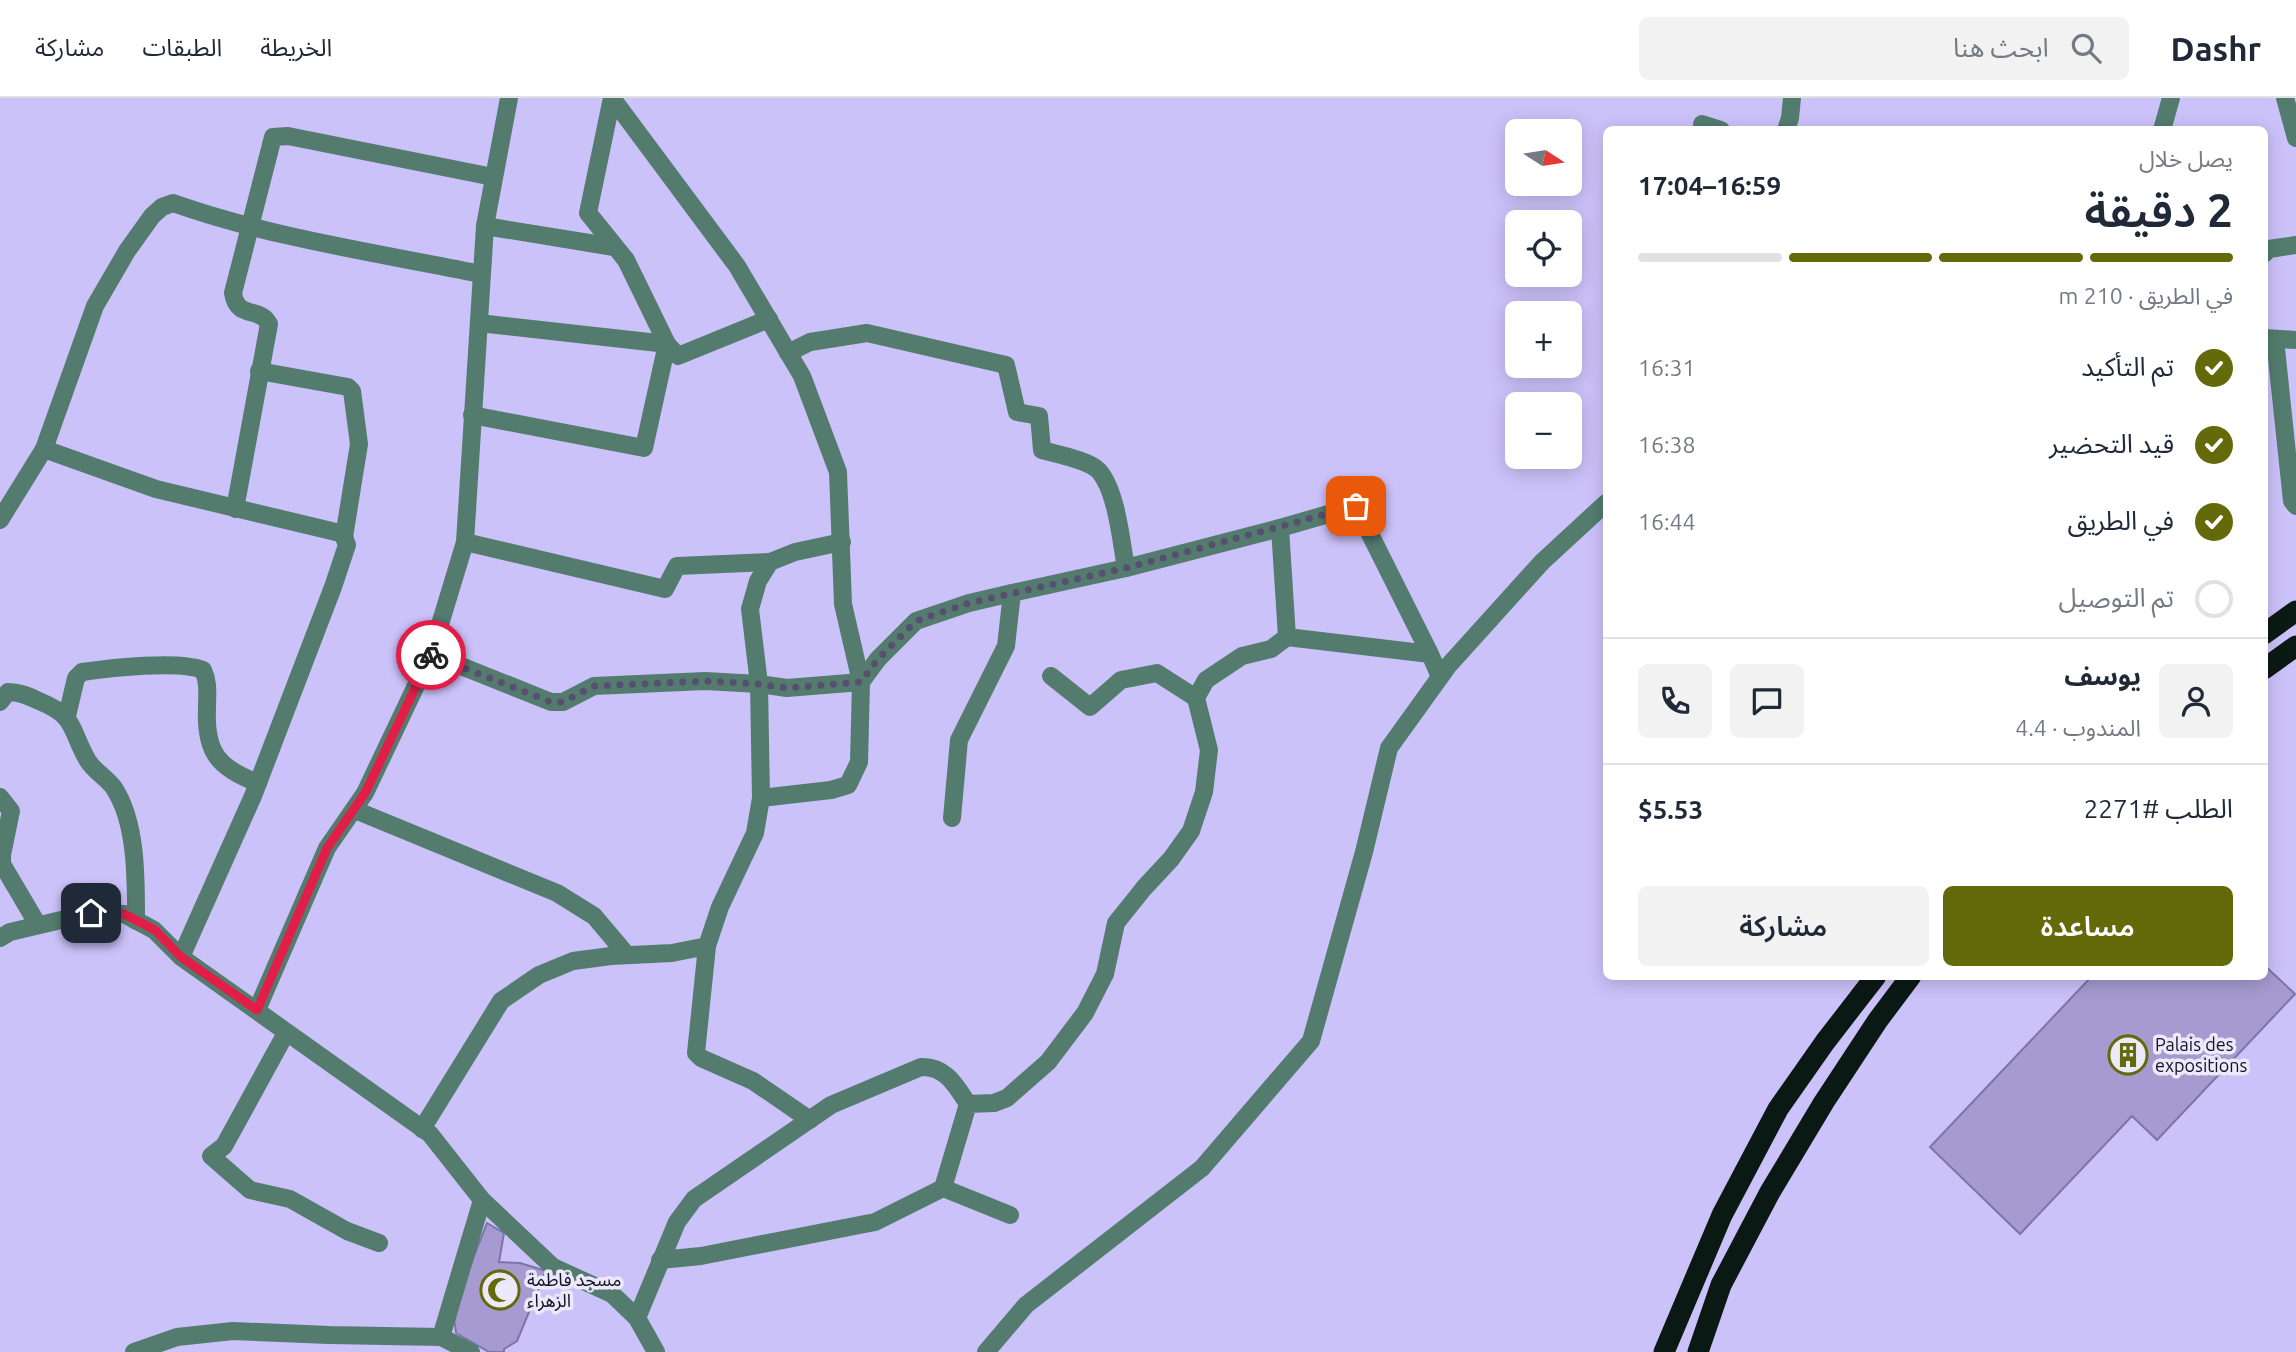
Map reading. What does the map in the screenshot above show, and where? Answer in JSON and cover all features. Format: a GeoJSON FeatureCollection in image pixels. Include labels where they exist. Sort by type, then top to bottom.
{"type":"FeatureCollection","features":[{"type":"Feature","properties":{"kind":"highway"},"geometry":{"type":"LineString","coordinates":[[2268,631],[2296,611]]}},
{"type":"Feature","properties":{"kind":"highway"},"geometry":{"type":"LineString","coordinates":[[2268,665],[2296,646]]}},
{"type":"Feature","properties":{"kind":"highway"},"geometry":{"type":"LineString","coordinates":[[1664,1352],[1722,1215],[1778,1108],[1873,980]]}},
{"type":"Feature","properties":{"kind":"highway"},"geometry":{"type":"LineString","coordinates":[[1698,1352],[1721,1285],[1770,1192],[1871,1030],[1908,980]]}},
{"type":"Feature","properties":{"kind":"street"},"geometry":{"type":"LineString","coordinates":[[257,1010],[327,848],[355,810],[431,654],[465,542],[485,226],[509,98]]}},
{"type":"Feature","properties":{"kind":"street"},"geometry":{"type":"LineString","coordinates":[[761,799],[831,790],[848,785],[859,762],[861,682],[843,604],[838,472],[802,376],[769,319],[737,266],[612,98],[588,213],[626,260],[667,344],[678,356],[769,319]]}},
{"type":"Feature","properties":{"kind":"street"},"geometry":{"type":"LineString","coordinates":[[1787,126],[1792,98]]}},
{"type":"Feature","properties":{"kind":"street"},"geometry":{"type":"LineString","coordinates":[[2163,126],[2171,98]]}},
{"type":"Feature","properties":{"kind":"street"},"geometry":{"type":"LineString","coordinates":[[2285,98],[2296,138]]}},
{"type":"Feature","properties":{"kind":"street"},"geometry":{"type":"LineString","coordinates":[[1702,124],[1708,126]]}},
{"type":"Feature","properties":{"kind":"street"},"geometry":{"type":"LineString","coordinates":[[235,509],[269,324],[266,318],[239,308],[233,293],[273,137],[278,135],[493,177]]}},
{"type":"Feature","properties":{"kind":"street"},"geometry":{"type":"LineString","coordinates":[[0,520],[44,449],[95,306],[127,251],[152,216],[162,207],[173,203],[250,226],[481,274]]}},
{"type":"Feature","properties":{"kind":"street"},"geometry":{"type":"LineString","coordinates":[[485,226],[614,247]]}},
{"type":"Feature","properties":{"kind":"street"},"geometry":{"type":"LineString","coordinates":[[2268,250],[2296,245]]}},
{"type":"Feature","properties":{"kind":"street"},"geometry":{"type":"LineString","coordinates":[[478,323],[667,344]]}},
{"type":"Feature","properties":{"kind":"street"},"geometry":{"type":"LineString","coordinates":[[788,353],[810,342],[867,333],[1006,365],[1017,412],[1038,416],[1042,450],[1072,458],[1098,470],[1111,492],[1126,568]]}},
{"type":"Feature","properties":{"kind":"street"},"geometry":{"type":"LineString","coordinates":[[2296,340],[2270,339],[2293,479],[2292,501],[2296,506]]}},
{"type":"Feature","properties":{"kind":"street"},"geometry":{"type":"LineString","coordinates":[[472,415],[644,448],[667,344]]}},
{"type":"Feature","properties":{"kind":"street"},"geometry":{"type":"LineString","coordinates":[[259,371],[348,387],[352,391],[359,444],[344,537]]}},
{"type":"Feature","properties":{"kind":"street"},"geometry":{"type":"LineString","coordinates":[[44,449],[156,489],[340,533],[347,545],[258,783],[181,957]]}},
{"type":"Feature","properties":{"kind":"street"},"geometry":{"type":"LineString","coordinates":[[431,654],[551,702],[563,702],[594,686],[705,681],[787,688],[861,682],[878,659],[916,621],[969,603],[1126,568],[1356,506],[1440,677]]}},
{"type":"Feature","properties":{"kind":"street"},"geometry":{"type":"LineString","coordinates":[[986,1352],[1026,1305],[1202,1168],[1311,1041],[1364,852],[1389,748],[1440,677],[1542,562],[1603,506]]}},
{"type":"Feature","properties":{"kind":"street"},"geometry":{"type":"LineString","coordinates":[[1280,528],[1287,637]]}},
{"type":"Feature","properties":{"kind":"street"},"geometry":{"type":"LineString","coordinates":[[465,542],[665,589],[677,566],[770,562],[795,552],[842,542]]}},
{"type":"Feature","properties":{"kind":"street"},"geometry":{"type":"LineString","coordinates":[[770,562],[758,582],[750,609],[759,684],[761,799],[755,833],[720,906],[708,946],[696,1053],[701,1058],[753,1081],[810,1120]]}},
{"type":"Feature","properties":{"kind":"street"},"geometry":{"type":"LineString","coordinates":[[952,818],[960,740],[1006,646],[1012,593]]}},
{"type":"Feature","properties":{"kind":"street"},"geometry":{"type":"LineString","coordinates":[[968,1104],[994,1103],[1007,1098],[1048,1062],[1085,1013],[1105,974],[1116,923],[1171,859],[1191,831],[1204,792],[1209,750],[1196,698],[1206,680],[1242,656],[1271,649],[1287,637],[1430,654]]}},
{"type":"Feature","properties":{"kind":"street"},"geometry":{"type":"LineString","coordinates":[[67,716],[76,678],[82,672],[178,665],[196,667],[203,670],[208,680],[206,730],[218,760],[234,774],[258,783]]}},
{"type":"Feature","properties":{"kind":"street"},"geometry":{"type":"LineString","coordinates":[[1051,676],[1090,707],[1121,680],[1157,673],[1196,698]]}},
{"type":"Feature","properties":{"kind":"street"},"geometry":{"type":"LineString","coordinates":[[0,702],[8,692],[19,692],[67,716],[90,764],[113,786],[127,815],[136,876],[136,921]]}},
{"type":"Feature","properties":{"kind":"street"},"geometry":{"type":"LineString","coordinates":[[0,797],[11,811],[2,864],[38,925]]}},
{"type":"Feature","properties":{"kind":"street"},"geometry":{"type":"LineString","coordinates":[[355,810],[557,894],[594,916],[627,955]]}},
{"type":"Feature","properties":{"kind":"street"},"geometry":{"type":"LineString","coordinates":[[0,938],[10,932],[91,913],[124,914],[155,930],[181,957],[430,1134],[482,1200],[553,1267],[612,1294],[638,1318],[656,1352]]}},
{"type":"Feature","properties":{"kind":"street"},"geometry":{"type":"LineString","coordinates":[[422,1129],[502,1001],[539,975],[573,961],[672,953],[708,946]]}},
{"type":"Feature","properties":{"kind":"street"},"geometry":{"type":"LineString","coordinates":[[286,1033],[224,1146],[211,1156],[250,1189],[290,1199],[347,1231],[379,1243]]}},
{"type":"Feature","properties":{"kind":"street"},"geometry":{"type":"LineString","coordinates":[[638,1318],[677,1222],[694,1199],[710,1185],[831,1105],[921,1067],[931,1066],[952,1080],[968,1104]]}},
{"type":"Feature","properties":{"kind":"street"},"geometry":{"type":"LineString","coordinates":[[660,1260],[701,1256],[875,1222],[943,1188],[968,1104]]}},
{"type":"Feature","properties":{"kind":"street"},"geometry":{"type":"LineString","coordinates":[[943,1188],[1010,1215]]}},
{"type":"Feature","properties":{"kind":"street"},"geometry":{"type":"LineString","coordinates":[[441,1336],[482,1200]]}},
{"type":"Feature","properties":{"kind":"street"},"geometry":{"type":"LineString","coordinates":[[134,1352],[177,1337],[233,1331],[441,1336],[471,1352]]}},
{"type":"Feature","properties":{"kind":"building","name":"Palais des expositions"},"geometry":{"type":"Polygon","coordinates":[[[2268,969],[2295,994],[2157,1140],[2132,1116],[2020,1234],[1930,1147],[2088,980],[2268,980],[2268,969]]]}},
{"type":"Feature","properties":{"kind":"building","name":"مسجد فاطمة الزهراء"},"geometry":{"type":"Polygon","coordinates":[[[487,1223],[504,1233],[499,1262],[520,1263],[546,1271],[517,1341],[504,1349],[504,1352],[489,1352],[456,1333],[453,1310],[487,1223]]]}},
{"type":"Feature","properties":{"kind":"way so far"},"geometry":{"type":"LineString","coordinates":[[431,655],[551,702],[563,702],[594,686],[705,681],[787,688],[861,682],[878,659],[916,621],[969,603],[1126,568],[1356,506]]}},
{"type":"Feature","properties":{"kind":"place","name":"Palais des expositions"},"geometry":{"type":"Point","coordinates":[2128,1055]}},
{"type":"Feature","properties":{"kind":"place","name":"مسجد فاطمة الزهراء"},"geometry":{"type":"Point","coordinates":[500,1290]}},
{"type":"Feature","properties":{"kind":"route"},"geometry":{"type":"LineString","coordinates":[[91,913],[124,914],[155,930],[181,957],[257,1010],[327,848],[365,793],[431,655]]}}]}
